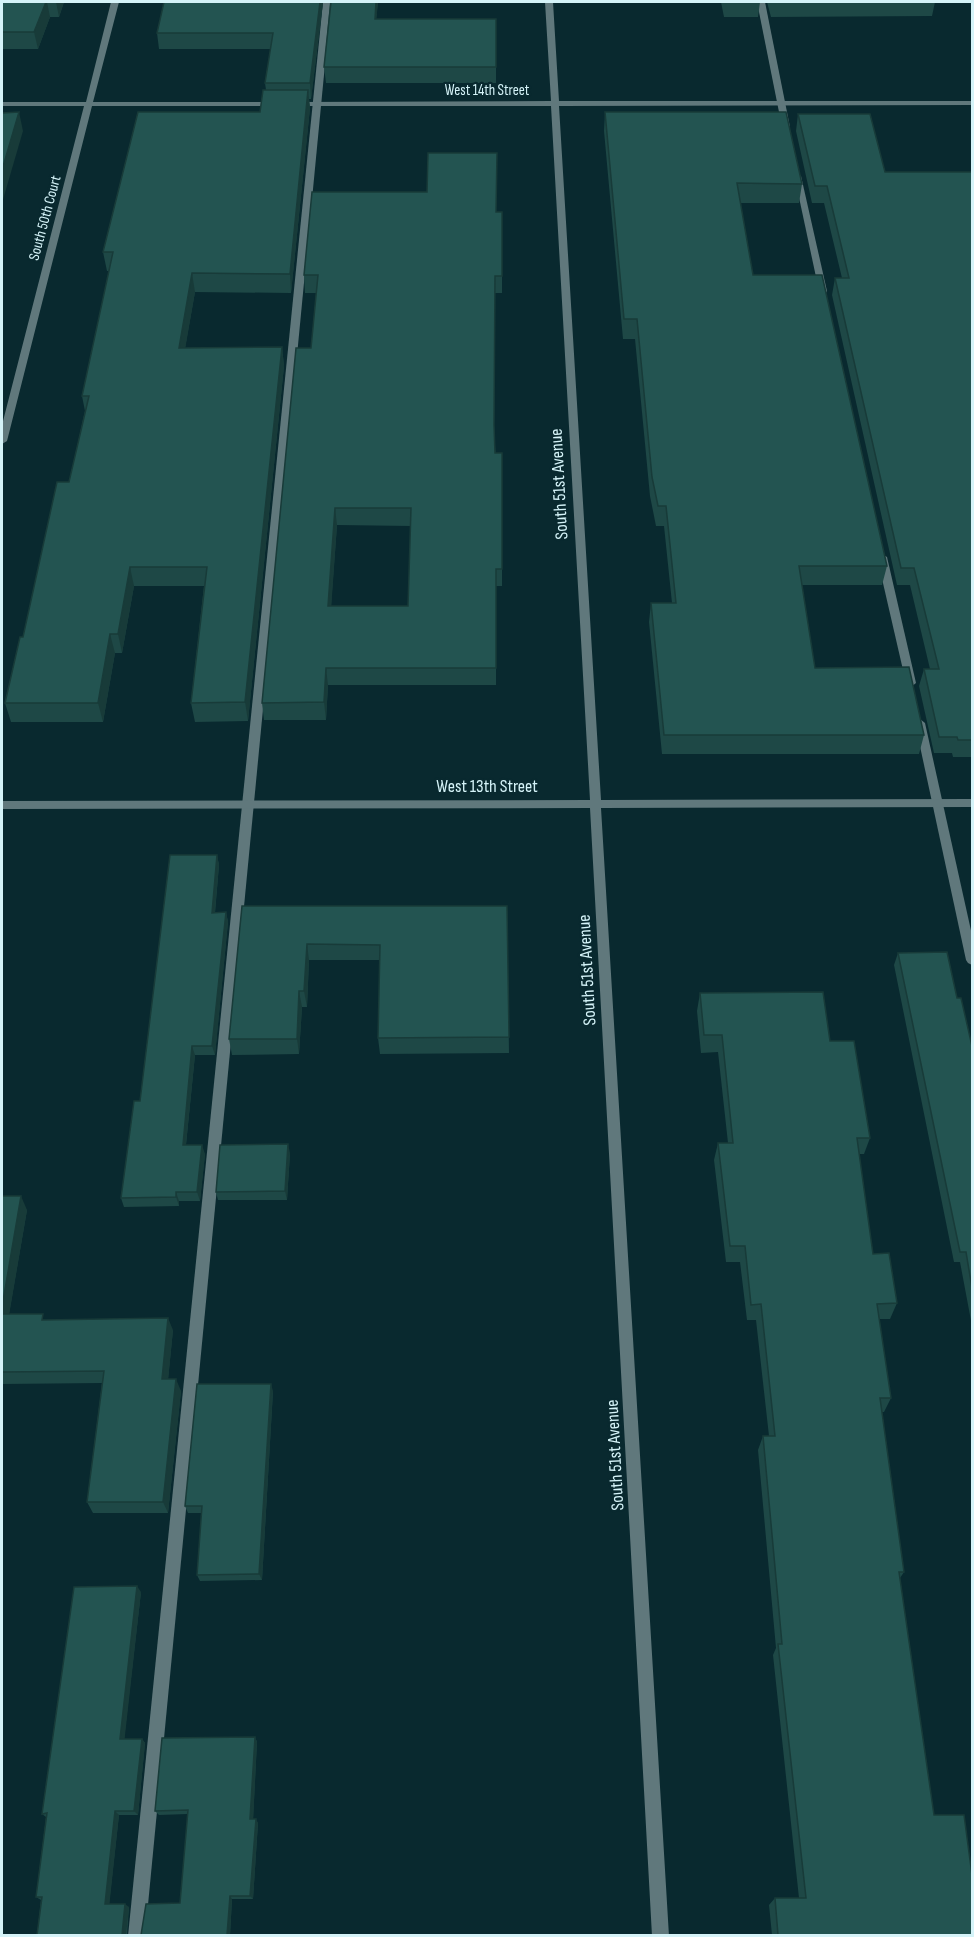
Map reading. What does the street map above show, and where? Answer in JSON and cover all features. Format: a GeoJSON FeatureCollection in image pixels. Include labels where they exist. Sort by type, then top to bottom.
{"type":"FeatureCollection","features":[{"type":"Feature","properties":{"kind":"street","name":"South 50th Court"},"geometry":{"type":"LineString","coordinates":[[2,441],[115,2]]}},
{"type":"Feature","properties":{"kind":"street"},"geometry":{"type":"LineString","coordinates":[[136,1935],[327,2]]}},
{"type":"Feature","properties":{"kind":"street","name":"South 51st Avenue"},"geometry":{"type":"LineString","coordinates":[[549,2],[661,1935]]}},
{"type":"Feature","properties":{"kind":"street"},"geometry":{"type":"LineString","coordinates":[[761,2],[789,139]]}},
{"type":"Feature","properties":{"kind":"street","name":"West 14th Street"},"geometry":{"type":"LineString","coordinates":[[2,104],[972,104]]}},
{"type":"Feature","properties":{"kind":"street"},"geometry":{"type":"LineString","coordinates":[[794,162],[825,301]]}},
{"type":"Feature","properties":{"kind":"street"},"geometry":{"type":"LineString","coordinates":[[880,544],[913,694]]}},
{"type":"Feature","properties":{"kind":"street"},"geometry":{"type":"LineString","coordinates":[[918,717],[972,960]]}},
{"type":"Feature","properties":{"kind":"street","name":"West 13th Street"},"geometry":{"type":"LineString","coordinates":[[2,804],[972,803]]}},
{"type":"Feature","properties":{"kind":"building"},"geometry":{"type":"Polygon","coordinates":[[[2,2],[46,2],[34,32],[2,32],[2,2]]]}},
{"type":"Feature","properties":{"kind":"building"},"geometry":{"type":"Polygon","coordinates":[[[164,2],[320,2],[310,83],[265,83],[273,33],[157,33],[164,2]]]}},
{"type":"Feature","properties":{"kind":"building"},"geometry":{"type":"Polygon","coordinates":[[[331,2],[376,2],[375,19],[496,19],[496,67],[324,67],[331,2]]]}},
{"type":"Feature","properties":{"kind":"building"},"geometry":{"type":"Polygon","coordinates":[[[263,90],[308,90],[290,274],[192,273],[179,348],[282,347],[245,702],[191,703],[207,567],[130,567],[118,634],[110,634],[98,703],[5,703],[20,637],[23,637],[57,482],[69,482],[89,396],[82,396],[113,252],[103,252],[138,112],[260,112],[263,90]]]}},
{"type":"Feature","properties":{"kind":"building"},"geometry":{"type":"Polygon","coordinates":[[[19,112],[2,170],[2,113],[19,112]]]}},
{"type":"Feature","properties":{"kind":"building"},"geometry":{"type":"Polygon","coordinates":[[[605,112],[786,112],[802,184],[737,183],[753,275],[822,275],[887,566],[799,566],[815,668],[909,667],[924,735],[664,735],[651,603],[676,603],[666,506],[658,506],[652,477],[637,319],[624,319],[605,112]]]}},
{"type":"Feature","properties":{"kind":"building"},"geometry":{"type":"Polygon","coordinates":[[[798,114],[870,114],[885,172],[972,172],[972,740],[939,737],[924,669],[939,669],[914,568],[901,568],[835,278],[849,278],[827,186],[815,186],[798,114]]]}},
{"type":"Feature","properties":{"kind":"building"},"geometry":{"type":"Polygon","coordinates":[[[428,153],[497,153],[496,212],[502,212],[502,276],[495,276],[494,425],[495,453],[502,453],[502,569],[496,569],[496,668],[326,668],[324,702],[262,703],[296,348],[311,348],[318,275],[304,275],[312,192],[427,192],[428,153]],[[335,508],[328,606],[408,606],[411,508],[335,508]]]}},
{"type":"Feature","properties":{"kind":"building"},"geometry":{"type":"Polygon","coordinates":[[[170,855],[217,855],[212,913],[226,912],[212,1046],[192,1046],[183,1145],[202,1145],[197,1192],[176,1192],[176,1197],[121,1198],[134,1101],[140,1101],[170,855]]]}},
{"type":"Feature","properties":{"kind":"building"},"geometry":{"type":"Polygon","coordinates":[[[242,906],[507,906],[509,1037],[378,1038],[380,945],[307,944],[304,991],[299,991],[297,1039],[229,1039],[242,906]]]}},
{"type":"Feature","properties":{"kind":"building"},"geometry":{"type":"Polygon","coordinates":[[[947,952],[957,998],[961,998],[972,1046],[972,1288],[966,1252],[960,1252],[898,953],[947,952]]]}},
{"type":"Feature","properties":{"kind":"building"},"geometry":{"type":"Polygon","coordinates":[[[823,992],[830,1041],[854,1041],[870,1138],[857,1138],[873,1254],[889,1253],[897,1303],[877,1304],[891,1398],[880,1398],[904,1572],[899,1572],[934,1815],[964,1815],[972,1875],[972,1935],[778,1935],[775,1898],[806,1898],[778,1644],[782,1644],[763,1436],[775,1436],[761,1304],[751,1305],[745,1246],[730,1246],[718,1143],[733,1143],[722,1035],[704,1035],[700,993],[823,992]]]}},
{"type":"Feature","properties":{"kind":"building"},"geometry":{"type":"Polygon","coordinates":[[[288,1144],[285,1191],[216,1192],[220,1145],[288,1144]]]}},
{"type":"Feature","properties":{"kind":"building"},"geometry":{"type":"Polygon","coordinates":[[[2,1196],[21,1196],[2,1307],[2,1196]]]}},
{"type":"Feature","properties":{"kind":"building"},"geometry":{"type":"Polygon","coordinates":[[[2,1314],[43,1314],[42,1320],[168,1318],[162,1379],[176,1379],[163,1502],[87,1502],[104,1371],[2,1372],[2,1314]]]}},
{"type":"Feature","properties":{"kind":"building"},"geometry":{"type":"Polygon","coordinates":[[[197,1384],[271,1384],[259,1574],[197,1575],[202,1506],[185,1506],[197,1384]]]}},
{"type":"Feature","properties":{"kind":"building"},"geometry":{"type":"Polygon","coordinates":[[[137,1586],[120,1739],[142,1739],[134,1811],[115,1811],[105,1904],[125,1904],[122,1935],[37,1935],[42,1897],[36,1897],[47,1813],[42,1814],[74,1587],[137,1586]]]}},
{"type":"Feature","properties":{"kind":"building"},"geometry":{"type":"Polygon","coordinates":[[[255,1737],[250,1819],[256,1819],[250,1896],[230,1896],[227,1935],[141,1935],[146,1904],[180,1903],[188,1810],[155,1811],[162,1738],[255,1737]]]}}]}
